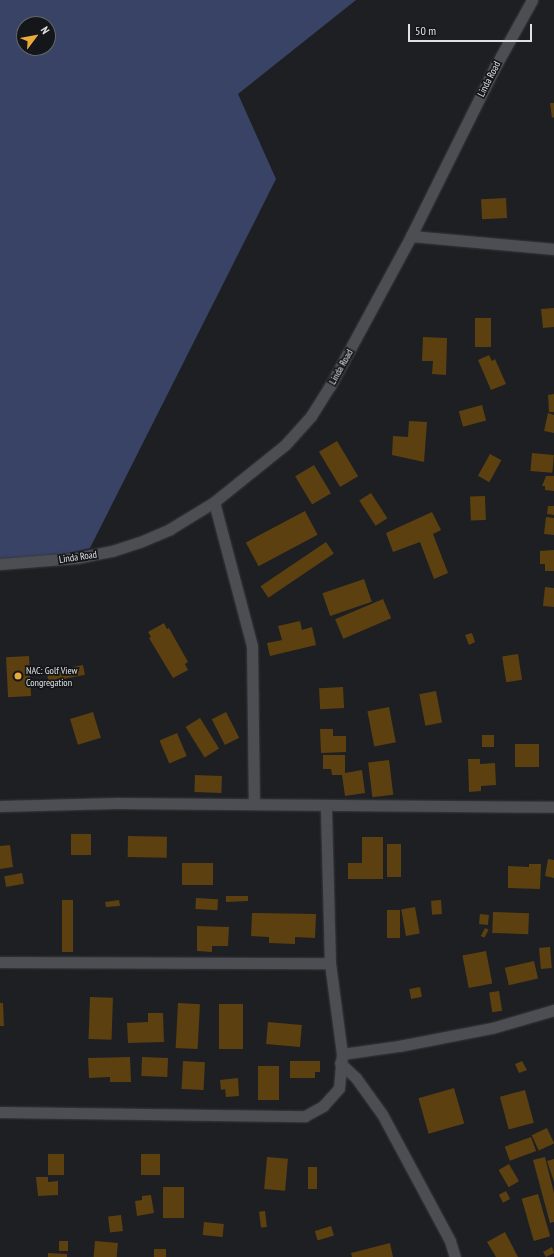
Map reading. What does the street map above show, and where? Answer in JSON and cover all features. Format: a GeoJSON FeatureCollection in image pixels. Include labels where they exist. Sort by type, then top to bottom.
{"type":"FeatureCollection","features":[{"type":"Feature","properties":{"kind":"street","name":"Linda Road"},"geometry":{"type":"LineString","coordinates":[[0,564],[76,558],[112,552],[170,529],[214,502],[270,460],[311,416],[330,386],[411,236],[496,65],[532,0]]}},
{"type":"Feature","properties":{"kind":"street"},"geometry":{"type":"LineString","coordinates":[[411,236],[554,249]]}},
{"type":"Feature","properties":{"kind":"street"},"geometry":{"type":"LineString","coordinates":[[214,502],[252,646],[254,804]]}},
{"type":"Feature","properties":{"kind":"street"},"geometry":{"type":"LineString","coordinates":[[0,806],[116,803],[554,807]]}},
{"type":"Feature","properties":{"kind":"street"},"geometry":{"type":"LineString","coordinates":[[0,1112],[304,1116],[323,1106],[339,1088],[341,1058],[330,963],[326,805]]}},
{"type":"Feature","properties":{"kind":"street"},"geometry":{"type":"LineString","coordinates":[[0,962],[330,963]]}},
{"type":"Feature","properties":{"kind":"street"},"geometry":{"type":"LineString","coordinates":[[341,1058],[498,1027],[554,1010]]}},
{"type":"Feature","properties":{"kind":"street"},"geometry":{"type":"LineString","coordinates":[[341,1058],[382,1114],[450,1241],[455,1257]]}},
{"type":"Feature","properties":{"kind":"shaded area"},"geometry":{"type":"Polygon","coordinates":[[[0,0],[356,0],[238,94],[276,179],[90,548],[9,566],[0,565],[0,0]]]}},
{"type":"Feature","properties":{"kind":"building"},"geometry":{"type":"Polygon","coordinates":[[[550,103],[554,103],[554,117],[552,118],[550,103]]]}},
{"type":"Feature","properties":{"kind":"building"},"geometry":{"type":"Polygon","coordinates":[[[506,198],[507,218],[482,219],[481,199],[506,198]]]}},
{"type":"Feature","properties":{"kind":"building"},"geometry":{"type":"Polygon","coordinates":[[[554,308],[554,327],[543,328],[541,309],[554,308]]]}},
{"type":"Feature","properties":{"kind":"building"},"geometry":{"type":"Polygon","coordinates":[[[475,318],[491,318],[491,347],[475,347],[475,318]]]}},
{"type":"Feature","properties":{"kind":"building"},"geometry":{"type":"Polygon","coordinates":[[[423,337],[447,338],[446,375],[432,374],[433,361],[422,361],[423,337]]]}},
{"type":"Feature","properties":{"kind":"building"},"geometry":{"type":"Polygon","coordinates":[[[489,355],[492,361],[495,359],[506,384],[491,390],[478,360],[489,355]]]}},
{"type":"Feature","properties":{"kind":"building"},"geometry":{"type":"Polygon","coordinates":[[[554,394],[554,412],[549,412],[548,395],[554,394]]]}},
{"type":"Feature","properties":{"kind":"building"},"geometry":{"type":"Polygon","coordinates":[[[482,405],[486,420],[463,427],[459,411],[482,405]]]}},
{"type":"Feature","properties":{"kind":"building"},"geometry":{"type":"Polygon","coordinates":[[[548,413],[554,415],[554,433],[544,431],[548,413]]]}},
{"type":"Feature","properties":{"kind":"building"},"geometry":{"type":"Polygon","coordinates":[[[409,421],[427,422],[424,462],[392,455],[393,436],[408,437],[409,421]]]}},
{"type":"Feature","properties":{"kind":"building"},"geometry":{"type":"Polygon","coordinates":[[[337,441],[358,476],[340,487],[319,452],[337,441]]]}},
{"type":"Feature","properties":{"kind":"building"},"geometry":{"type":"Polygon","coordinates":[[[532,453],[554,455],[552,473],[530,471],[532,453]]]}},
{"type":"Feature","properties":{"kind":"building"},"geometry":{"type":"Polygon","coordinates":[[[490,454],[501,460],[489,482],[478,476],[490,454]]]}},
{"type":"Feature","properties":{"kind":"building"},"geometry":{"type":"Polygon","coordinates":[[[314,465],[331,493],[312,505],[295,476],[314,465]]]}},
{"type":"Feature","properties":{"kind":"building"},"geometry":{"type":"Polygon","coordinates":[[[546,476],[554,476],[554,491],[545,490],[545,486],[542,486],[546,476]]]}},
{"type":"Feature","properties":{"kind":"building"},"geometry":{"type":"Polygon","coordinates":[[[371,493],[387,518],[376,526],[359,501],[371,493]]]}},
{"type":"Feature","properties":{"kind":"building"},"geometry":{"type":"Polygon","coordinates":[[[485,496],[486,520],[471,521],[470,497],[485,496]]]}},
{"type":"Feature","properties":{"kind":"building"},"geometry":{"type":"Polygon","coordinates":[[[548,506],[554,506],[554,515],[547,514],[548,506]]]}},
{"type":"Feature","properties":{"kind":"building"},"geometry":{"type":"Polygon","coordinates":[[[305,511],[318,535],[259,566],[246,542],[305,511]]]}},
{"type":"Feature","properties":{"kind":"building"},"geometry":{"type":"Polygon","coordinates":[[[432,512],[441,530],[433,534],[448,573],[434,579],[420,542],[393,552],[386,533],[432,512]]]}},
{"type":"Feature","properties":{"kind":"building"},"geometry":{"type":"Polygon","coordinates":[[[546,517],[554,518],[554,535],[544,534],[546,517]]]}},
{"type":"Feature","properties":{"kind":"building"},"geometry":{"type":"Polygon","coordinates":[[[326,542],[334,554],[268,598],[261,586],[326,542]]]}},
{"type":"Feature","properties":{"kind":"building"},"geometry":{"type":"Polygon","coordinates":[[[554,550],[554,571],[545,571],[545,564],[540,564],[540,551],[554,550]]]}},
{"type":"Feature","properties":{"kind":"building"},"geometry":{"type":"Polygon","coordinates":[[[364,579],[372,602],[330,616],[322,593],[364,579]]]}},
{"type":"Feature","properties":{"kind":"building"},"geometry":{"type":"Polygon","coordinates":[[[545,587],[554,588],[554,607],[543,606],[545,587]]]}},
{"type":"Feature","properties":{"kind":"building"},"geometry":{"type":"Polygon","coordinates":[[[383,599],[391,618],[343,639],[335,619],[383,599]]]}},
{"type":"Feature","properties":{"kind":"building"},"geometry":{"type":"Polygon","coordinates":[[[300,621],[302,630],[312,627],[316,645],[270,656],[267,643],[282,640],[278,626],[300,621]]]}},
{"type":"Feature","properties":{"kind":"building"},"geometry":{"type":"Polygon","coordinates":[[[164,623],[167,629],[169,628],[188,662],[185,664],[188,670],[173,678],[149,638],[151,637],[148,632],[164,623]]]}},
{"type":"Feature","properties":{"kind":"building"},"geometry":{"type":"Polygon","coordinates":[[[472,633],[475,642],[469,645],[465,635],[472,633]]]}},
{"type":"Feature","properties":{"kind":"building"},"geometry":{"type":"Polygon","coordinates":[[[518,654],[522,680],[506,682],[502,657],[518,654]]]}},
{"type":"Feature","properties":{"kind":"building","name":"NAC: Golf View Congregation"},"geometry":{"type":"Polygon","coordinates":[[[29,656],[31,696],[8,697],[6,657],[29,656]]]}},
{"type":"Feature","properties":{"kind":"building"},"geometry":{"type":"Polygon","coordinates":[[[83,665],[85,675],[49,682],[47,672],[83,665]]]}},
{"type":"Feature","properties":{"kind":"building"},"geometry":{"type":"Polygon","coordinates":[[[343,687],[344,708],[320,709],[319,688],[343,687]]]}},
{"type":"Feature","properties":{"kind":"building"},"geometry":{"type":"Polygon","coordinates":[[[436,691],[442,722],[425,726],[419,694],[436,691]]]}},
{"type":"Feature","properties":{"kind":"building"},"geometry":{"type":"Polygon","coordinates":[[[389,707],[396,742],[374,747],[367,711],[389,707]]]}},
{"type":"Feature","properties":{"kind":"building"},"geometry":{"type":"Polygon","coordinates":[[[93,712],[101,738],[78,745],[70,719],[93,712]]]}},
{"type":"Feature","properties":{"kind":"building"},"geometry":{"type":"Polygon","coordinates":[[[226,712],[239,738],[225,745],[212,719],[226,712]]]}},
{"type":"Feature","properties":{"kind":"building"},"geometry":{"type":"Polygon","coordinates":[[[200,718],[219,749],[205,758],[186,727],[200,718]]]}},
{"type":"Feature","properties":{"kind":"building"},"geometry":{"type":"Polygon","coordinates":[[[320,729],[333,729],[333,736],[346,736],[346,752],[321,753],[320,729]]]}},
{"type":"Feature","properties":{"kind":"building"},"geometry":{"type":"Polygon","coordinates":[[[177,733],[187,756],[169,763],[160,740],[177,733]]]}},
{"type":"Feature","properties":{"kind":"building"},"geometry":{"type":"Polygon","coordinates":[[[482,735],[494,735],[494,747],[482,747],[482,735]]]}},
{"type":"Feature","properties":{"kind":"building"},"geometry":{"type":"Polygon","coordinates":[[[515,744],[539,744],[539,767],[515,767],[515,744]]]}},
{"type":"Feature","properties":{"kind":"building"},"geometry":{"type":"Polygon","coordinates":[[[323,755],[345,755],[345,773],[362,770],[365,793],[345,796],[342,775],[332,775],[331,769],[323,769],[323,755]]]}},
{"type":"Feature","properties":{"kind":"building"},"geometry":{"type":"Polygon","coordinates":[[[468,759],[480,759],[480,764],[495,763],[496,785],[481,786],[481,791],[469,792],[468,759]]]}},
{"type":"Feature","properties":{"kind":"building"},"geometry":{"type":"Polygon","coordinates":[[[389,760],[393,795],[372,797],[368,763],[389,760]]]}},
{"type":"Feature","properties":{"kind":"building"},"geometry":{"type":"Polygon","coordinates":[[[195,775],[222,776],[221,793],[194,792],[195,775]]]}},
{"type":"Feature","properties":{"kind":"building"},"geometry":{"type":"Polygon","coordinates":[[[71,834],[91,834],[91,855],[71,855],[71,834]]]}},
{"type":"Feature","properties":{"kind":"building"},"geometry":{"type":"Polygon","coordinates":[[[128,836],[167,837],[167,858],[128,857],[128,836]]]}},
{"type":"Feature","properties":{"kind":"building"},"geometry":{"type":"Polygon","coordinates":[[[362,837],[383,837],[383,879],[348,879],[348,863],[362,863],[362,837]]]}},
{"type":"Feature","properties":{"kind":"building"},"geometry":{"type":"Polygon","coordinates":[[[387,844],[401,844],[401,877],[387,877],[387,844]]]}},
{"type":"Feature","properties":{"kind":"building"},"geometry":{"type":"Polygon","coordinates":[[[10,845],[13,867],[0,869],[0,846],[10,845]]]}},
{"type":"Feature","properties":{"kind":"building"},"geometry":{"type":"Polygon","coordinates":[[[548,859],[554,860],[554,878],[545,876],[548,859]]]}},
{"type":"Feature","properties":{"kind":"building"},"geometry":{"type":"Polygon","coordinates":[[[182,863],[213,863],[213,885],[182,885],[182,863]]]}},
{"type":"Feature","properties":{"kind":"building"},"geometry":{"type":"Polygon","coordinates":[[[529,864],[541,864],[540,889],[508,888],[508,866],[529,867],[529,864]]]}},
{"type":"Feature","properties":{"kind":"building"},"geometry":{"type":"Polygon","coordinates":[[[22,873],[24,884],[6,887],[4,876],[22,873]]]}},
{"type":"Feature","properties":{"kind":"building"},"geometry":{"type":"Polygon","coordinates":[[[226,896],[248,896],[248,901],[226,902],[226,896]]]}},
{"type":"Feature","properties":{"kind":"building"},"geometry":{"type":"Polygon","coordinates":[[[196,898],[218,899],[217,910],[195,909],[196,898]]]}},
{"type":"Feature","properties":{"kind":"building"},"geometry":{"type":"Polygon","coordinates":[[[62,900],[73,900],[73,952],[62,952],[62,900]]]}},
{"type":"Feature","properties":{"kind":"building"},"geometry":{"type":"Polygon","coordinates":[[[119,900],[120,906],[106,907],[105,902],[119,900]]]}},
{"type":"Feature","properties":{"kind":"building"},"geometry":{"type":"Polygon","coordinates":[[[441,900],[442,914],[432,915],[431,901],[441,900]]]}},
{"type":"Feature","properties":{"kind":"building"},"geometry":{"type":"Polygon","coordinates":[[[415,907],[420,934],[406,936],[401,909],[415,907]]]}},
{"type":"Feature","properties":{"kind":"building"},"geometry":{"type":"Polygon","coordinates":[[[387,910],[400,910],[400,938],[387,938],[387,910]]]}},
{"type":"Feature","properties":{"kind":"building"},"geometry":{"type":"Polygon","coordinates":[[[493,912],[529,913],[528,934],[492,933],[493,912]]]}},
{"type":"Feature","properties":{"kind":"building"},"geometry":{"type":"Polygon","coordinates":[[[252,913],[316,914],[315,938],[295,937],[295,944],[269,943],[269,937],[251,936],[252,913]]]}},
{"type":"Feature","properties":{"kind":"building"},"geometry":{"type":"Polygon","coordinates":[[[480,914],[489,915],[488,925],[479,924],[480,914]]]}},
{"type":"Feature","properties":{"kind":"building"},"geometry":{"type":"Polygon","coordinates":[[[197,926],[229,927],[228,946],[212,946],[212,952],[197,951],[197,926]]]}},
{"type":"Feature","properties":{"kind":"building"},"geometry":{"type":"Polygon","coordinates":[[[485,928],[489,930],[484,938],[481,936],[485,928]]]}},
{"type":"Feature","properties":{"kind":"building"},"geometry":{"type":"Polygon","coordinates":[[[550,947],[552,968],[541,969],[539,948],[550,947]]]}},
{"type":"Feature","properties":{"kind":"building"},"geometry":{"type":"Polygon","coordinates":[[[486,951],[492,983],[469,988],[462,956],[486,951]]]}},
{"type":"Feature","properties":{"kind":"building"},"geometry":{"type":"Polygon","coordinates":[[[534,961],[538,979],[509,985],[505,968],[534,961]]]}},
{"type":"Feature","properties":{"kind":"building"},"geometry":{"type":"Polygon","coordinates":[[[420,987],[422,997],[411,999],[409,989],[420,987]]]}},
{"type":"Feature","properties":{"kind":"building"},"geometry":{"type":"Polygon","coordinates":[[[499,991],[502,1011],[492,1012],[489,993],[499,991]]]}},
{"type":"Feature","properties":{"kind":"building"},"geometry":{"type":"Polygon","coordinates":[[[90,997],[113,998],[112,1040],[89,1039],[90,997]]]}},
{"type":"Feature","properties":{"kind":"building"},"geometry":{"type":"Polygon","coordinates":[[[0,1003],[3,1003],[4,1026],[0,1026],[0,1003]]]}},
{"type":"Feature","properties":{"kind":"building"},"geometry":{"type":"Polygon","coordinates":[[[178,1003],[200,1004],[198,1049],[176,1048],[178,1003]]]}},
{"type":"Feature","properties":{"kind":"building"},"geometry":{"type":"Polygon","coordinates":[[[219,1004],[243,1004],[243,1049],[219,1049],[219,1004]]]}},
{"type":"Feature","properties":{"kind":"building"},"geometry":{"type":"Polygon","coordinates":[[[148,1013],[163,1013],[164,1042],[128,1043],[127,1023],[148,1022],[148,1013]]]}},
{"type":"Feature","properties":{"kind":"building"},"geometry":{"type":"Polygon","coordinates":[[[268,1022],[302,1025],[300,1047],[266,1044],[268,1022]]]}},
{"type":"Feature","properties":{"kind":"building"},"geometry":{"type":"Polygon","coordinates":[[[130,1057],[131,1082],[110,1082],[110,1077],[89,1078],[88,1058],[130,1057]]]}},
{"type":"Feature","properties":{"kind":"building"},"geometry":{"type":"Polygon","coordinates":[[[142,1057],[168,1058],[167,1077],[141,1076],[142,1057]]]}},
{"type":"Feature","properties":{"kind":"building"},"geometry":{"type":"Polygon","coordinates":[[[183,1061],[205,1062],[204,1090],[182,1089],[183,1061]]]}},
{"type":"Feature","properties":{"kind":"building"},"geometry":{"type":"Polygon","coordinates":[[[290,1061],[320,1061],[320,1072],[315,1072],[315,1078],[290,1078],[290,1061]]]}},
{"type":"Feature","properties":{"kind":"building"},"geometry":{"type":"Polygon","coordinates":[[[522,1061],[527,1070],[519,1073],[515,1064],[522,1061]]]}},
{"type":"Feature","properties":{"kind":"building"},"geometry":{"type":"Polygon","coordinates":[[[258,1066],[279,1066],[279,1100],[258,1100],[258,1066]]]}},
{"type":"Feature","properties":{"kind":"building"},"geometry":{"type":"Polygon","coordinates":[[[238,1078],[239,1096],[226,1097],[225,1089],[221,1090],[220,1080],[238,1078]]]}},
{"type":"Feature","properties":{"kind":"building"},"geometry":{"type":"Polygon","coordinates":[[[454,1088],[464,1124],[429,1134],[418,1098],[454,1088]]]}},
{"type":"Feature","properties":{"kind":"building"},"geometry":{"type":"Polygon","coordinates":[[[525,1090],[534,1123],[509,1130],[500,1097],[525,1090]]]}},
{"type":"Feature","properties":{"kind":"building"},"geometry":{"type":"Polygon","coordinates":[[[547,1128],[554,1143],[539,1151],[532,1135],[547,1128]]]}},
{"type":"Feature","properties":{"kind":"building"},"geometry":{"type":"Polygon","coordinates":[[[531,1137],[536,1151],[510,1161],[505,1147],[531,1137]]]}},
{"type":"Feature","properties":{"kind":"building"},"geometry":{"type":"Polygon","coordinates":[[[48,1154],[64,1154],[64,1175],[48,1175],[48,1154]]]}},
{"type":"Feature","properties":{"kind":"building"},"geometry":{"type":"Polygon","coordinates":[[[141,1154],[160,1154],[160,1175],[141,1175],[141,1154]]]}},
{"type":"Feature","properties":{"kind":"building"},"geometry":{"type":"Polygon","coordinates":[[[267,1157],[288,1159],[285,1191],[264,1189],[267,1157]]]}},
{"type":"Feature","properties":{"kind":"building"},"geometry":{"type":"Polygon","coordinates":[[[545,1157],[554,1193],[554,1222],[550,1223],[533,1160],[545,1157]]]}},
{"type":"Feature","properties":{"kind":"building"},"geometry":{"type":"Polygon","coordinates":[[[554,1159],[554,1182],[547,1161],[554,1159]]]}},
{"type":"Feature","properties":{"kind":"building"},"geometry":{"type":"Polygon","coordinates":[[[509,1164],[519,1181],[509,1187],[499,1170],[509,1164]]]}},
{"type":"Feature","properties":{"kind":"building"},"geometry":{"type":"Polygon","coordinates":[[[308,1167],[317,1167],[317,1189],[308,1189],[308,1167]]]}},
{"type":"Feature","properties":{"kind":"building"},"geometry":{"type":"Polygon","coordinates":[[[36,1177],[48,1177],[48,1182],[58,1181],[58,1195],[38,1196],[36,1177]]]}},
{"type":"Feature","properties":{"kind":"building"},"geometry":{"type":"Polygon","coordinates":[[[163,1187],[184,1187],[184,1218],[163,1218],[163,1187]]]}},
{"type":"Feature","properties":{"kind":"building"},"geometry":{"type":"Polygon","coordinates":[[[506,1191],[510,1199],[503,1203],[499,1195],[506,1191]]]}},
{"type":"Feature","properties":{"kind":"building"},"geometry":{"type":"Polygon","coordinates":[[[538,1194],[550,1236],[534,1241],[522,1199],[538,1194]]]}},
{"type":"Feature","properties":{"kind":"building"},"geometry":{"type":"Polygon","coordinates":[[[151,1195],[154,1213],[137,1216],[135,1201],[142,1200],[142,1196],[151,1195]]]}},
{"type":"Feature","properties":{"kind":"building"},"geometry":{"type":"Polygon","coordinates":[[[265,1211],[267,1227],[261,1228],[259,1212],[265,1211]]]}},
{"type":"Feature","properties":{"kind":"building"},"geometry":{"type":"Polygon","coordinates":[[[121,1215],[123,1231],[110,1232],[108,1217],[121,1215]]]}},
{"type":"Feature","properties":{"kind":"building"},"geometry":{"type":"Polygon","coordinates":[[[204,1222],[224,1224],[223,1237],[203,1235],[204,1222]]]}},
{"type":"Feature","properties":{"kind":"building"},"geometry":{"type":"Polygon","coordinates":[[[331,1226],[334,1236],[318,1241],[315,1231],[331,1226]]]}},
{"type":"Feature","properties":{"kind":"building"},"geometry":{"type":"Polygon","coordinates":[[[505,1232],[518,1257],[496,1257],[487,1242],[505,1232]]]}},
{"type":"Feature","properties":{"kind":"building"},"geometry":{"type":"Polygon","coordinates":[[[59,1241],[68,1241],[68,1251],[59,1251],[59,1241]]]}},
{"type":"Feature","properties":{"kind":"building"},"geometry":{"type":"Polygon","coordinates":[[[95,1241],[118,1243],[117,1257],[94,1257],[95,1241]]]}},
{"type":"Feature","properties":{"kind":"building"},"geometry":{"type":"Polygon","coordinates":[[[390,1243],[393,1257],[352,1257],[351,1253],[390,1243]]]}},
{"type":"Feature","properties":{"kind":"building"},"geometry":{"type":"Polygon","coordinates":[[[552,1247],[554,1253],[546,1257],[543,1252],[552,1247]]]}},
{"type":"Feature","properties":{"kind":"building"},"geometry":{"type":"Polygon","coordinates":[[[154,1249],[166,1249],[166,1257],[154,1257],[154,1249]]]}},
{"type":"Feature","properties":{"kind":"building"},"geometry":{"type":"Polygon","coordinates":[[[48,1253],[67,1254],[67,1257],[48,1257],[48,1253]]]}},
{"type":"Feature","properties":{"kind":"place","name":"NAC: Golf View Congregation"},"geometry":{"type":"Point","coordinates":[18,676]}}]}
